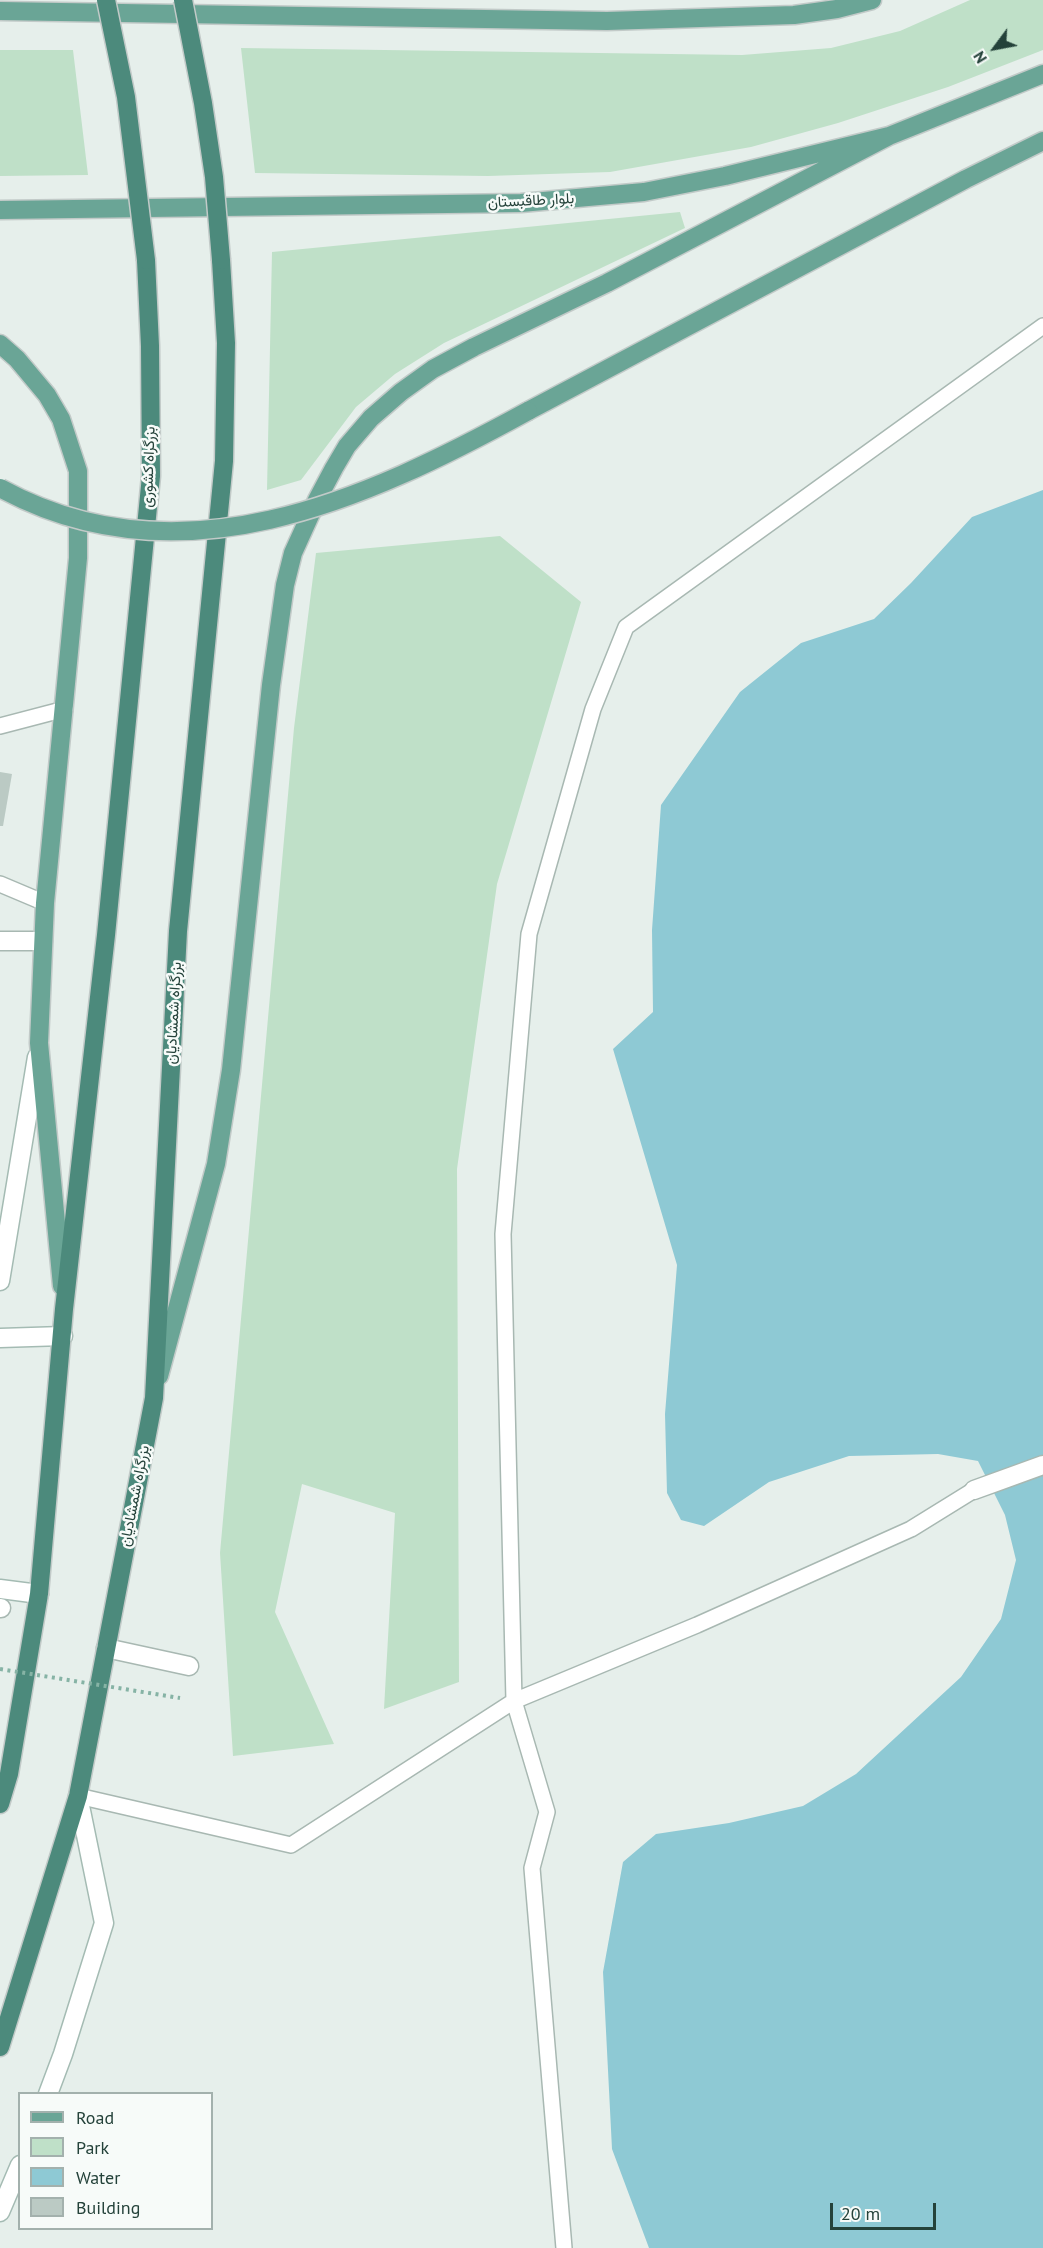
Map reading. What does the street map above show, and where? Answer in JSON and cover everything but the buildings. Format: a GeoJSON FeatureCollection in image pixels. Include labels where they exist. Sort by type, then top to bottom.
{"type":"FeatureCollection","features":[{"type":"Feature","properties":{"kind":"highway","name":"بزرگراه کشوری"},"geometry":{"type":"LineString","coordinates":[[64,1309],[106,935],[151,476],[150,346],[146,260],[126,97],[106,0]]}},
{"type":"Feature","properties":{"kind":"highway","name":"بزرگراه شمشادیان"},"geometry":{"type":"LineString","coordinates":[[0,2047],[78,1796],[154,1398],[178,931],[224,461],[226,343],[213,167],[183,0]]}},
{"type":"Feature","properties":{"kind":"highway"},"geometry":{"type":"LineString","coordinates":[[0,1804],[9,1774],[39,1593],[64,1309]]}},
{"type":"Feature","properties":{"kind":"main road"},"geometry":{"type":"LineString","coordinates":[[0,12],[608,21],[794,15],[837,9],[872,0]]}},
{"type":"Feature","properties":{"kind":"main road","name":"بلوار طاقبستان"},"geometry":{"type":"LineString","coordinates":[[0,210],[521,203],[644,192],[725,176],[889,136],[1043,74]]}},
{"type":"Feature","properties":{"kind":"main road"},"geometry":{"type":"LineString","coordinates":[[154,1398],[216,1164],[228,1094],[271,685],[285,585],[293,554],[334,468],[347,446],[371,418],[433,369],[607,283],[889,136]]}},
{"type":"Feature","properties":{"kind":"main road"},"geometry":{"type":"LineString","coordinates":[[0,488],[44,508],[87,521],[157,531],[233,528],[275,520],[357,494],[452,453],[966,179],[1043,141]]}},
{"type":"Feature","properties":{"kind":"main road"},"geometry":{"type":"LineString","coordinates":[[0,344],[17,359],[47,395],[61,419],[78,471],[78,558],[45,903],[39,1043],[0,1281]]}},
{"type":"Feature","properties":{"kind":"main road"},"geometry":{"type":"LineString","coordinates":[[0,941],[43,941]]}},
{"type":"Feature","properties":{"kind":"main road"},"geometry":{"type":"LineString","coordinates":[[39,1043],[64,1309]]}},
{"type":"Feature","properties":{"kind":"main road"},"geometry":{"type":"LineString","coordinates":[[0,1338],[63,1336]]}},
{"type":"Feature","properties":{"kind":"main road"},"geometry":{"type":"LineString","coordinates":[[974,1490],[1043,1465]]}},
{"type":"Feature","properties":{"kind":"main road"},"geometry":{"type":"LineString","coordinates":[[0,1589],[39,1593]]}},
{"type":"Feature","properties":{"kind":"main road"},"geometry":{"type":"LineString","coordinates":[[106,1648],[189,1666]]}},
{"type":"Feature","properties":{"kind":"main road"},"geometry":{"type":"LineString","coordinates":[[49,2092],[104,1923],[78,1796]]}},
{"type":"Feature","properties":{"kind":"main road"},"geometry":{"type":"LineString","coordinates":[[0,2212],[18,2170]]}},
{"type":"Feature","properties":{"kind":"lane"},"geometry":{"type":"LineString","coordinates":[[564,2248],[532,1868],[547,1812],[514,1701],[503,1234],[529,934],[593,709],[626,627],[1043,326]]}},
{"type":"Feature","properties":{"kind":"lane"},"geometry":{"type":"LineString","coordinates":[[0,726],[65,709]]}},
{"type":"Feature","properties":{"kind":"lane"},"geometry":{"type":"LineString","coordinates":[[0,884],[45,903]]}},
{"type":"Feature","properties":{"kind":"lane"},"geometry":{"type":"LineString","coordinates":[[78,1796],[291,1845],[514,1701],[697,1625],[911,1529],[974,1490]]}},
{"type":"Feature","properties":{"kind":"path"},"geometry":{"type":"LineString","coordinates":[[0,1669],[180,1698]]}},
{"type":"Feature","properties":{"kind":"green space"},"geometry":{"type":"Polygon","coordinates":[[[970,0],[1043,0],[1043,50],[948,87],[838,123],[751,147],[610,172],[488,176],[255,173],[241,48],[742,55],[831,48],[900,31],[970,0]]]}},
{"type":"Feature","properties":{"kind":"green space"},"geometry":{"type":"Polygon","coordinates":[[[0,50],[73,50],[88,175],[0,176],[0,50]]]}},
{"type":"Feature","properties":{"kind":"green space"},"geometry":{"type":"Polygon","coordinates":[[[680,212],[685,228],[444,343],[395,374],[356,407],[301,480],[267,490],[272,252],[680,212]]]}},
{"type":"Feature","properties":{"kind":"green space"},"geometry":{"type":"Polygon","coordinates":[[[500,536],[581,602],[497,884],[457,1169],[459,1682],[384,1709],[395,1513],[302,1484],[275,1612],[334,1744],[233,1756],[220,1553],[294,728],[316,553],[500,536]]]}},
{"type":"Feature","properties":{"kind":"water"},"geometry":{"type":"Polygon","coordinates":[[[1043,490],[1043,2248],[649,2248],[612,2149],[603,1972],[623,1862],[656,1834],[729,1823],[803,1806],[856,1774],[961,1677],[1001,1619],[1016,1560],[1005,1515],[978,1461],[938,1454],[849,1456],[769,1482],[704,1526],[681,1520],[667,1493],[665,1414],[677,1265],[613,1049],[653,1012],[652,930],[661,805],[740,692],[801,643],[874,619],[972,517],[1043,490]]]}}]}
